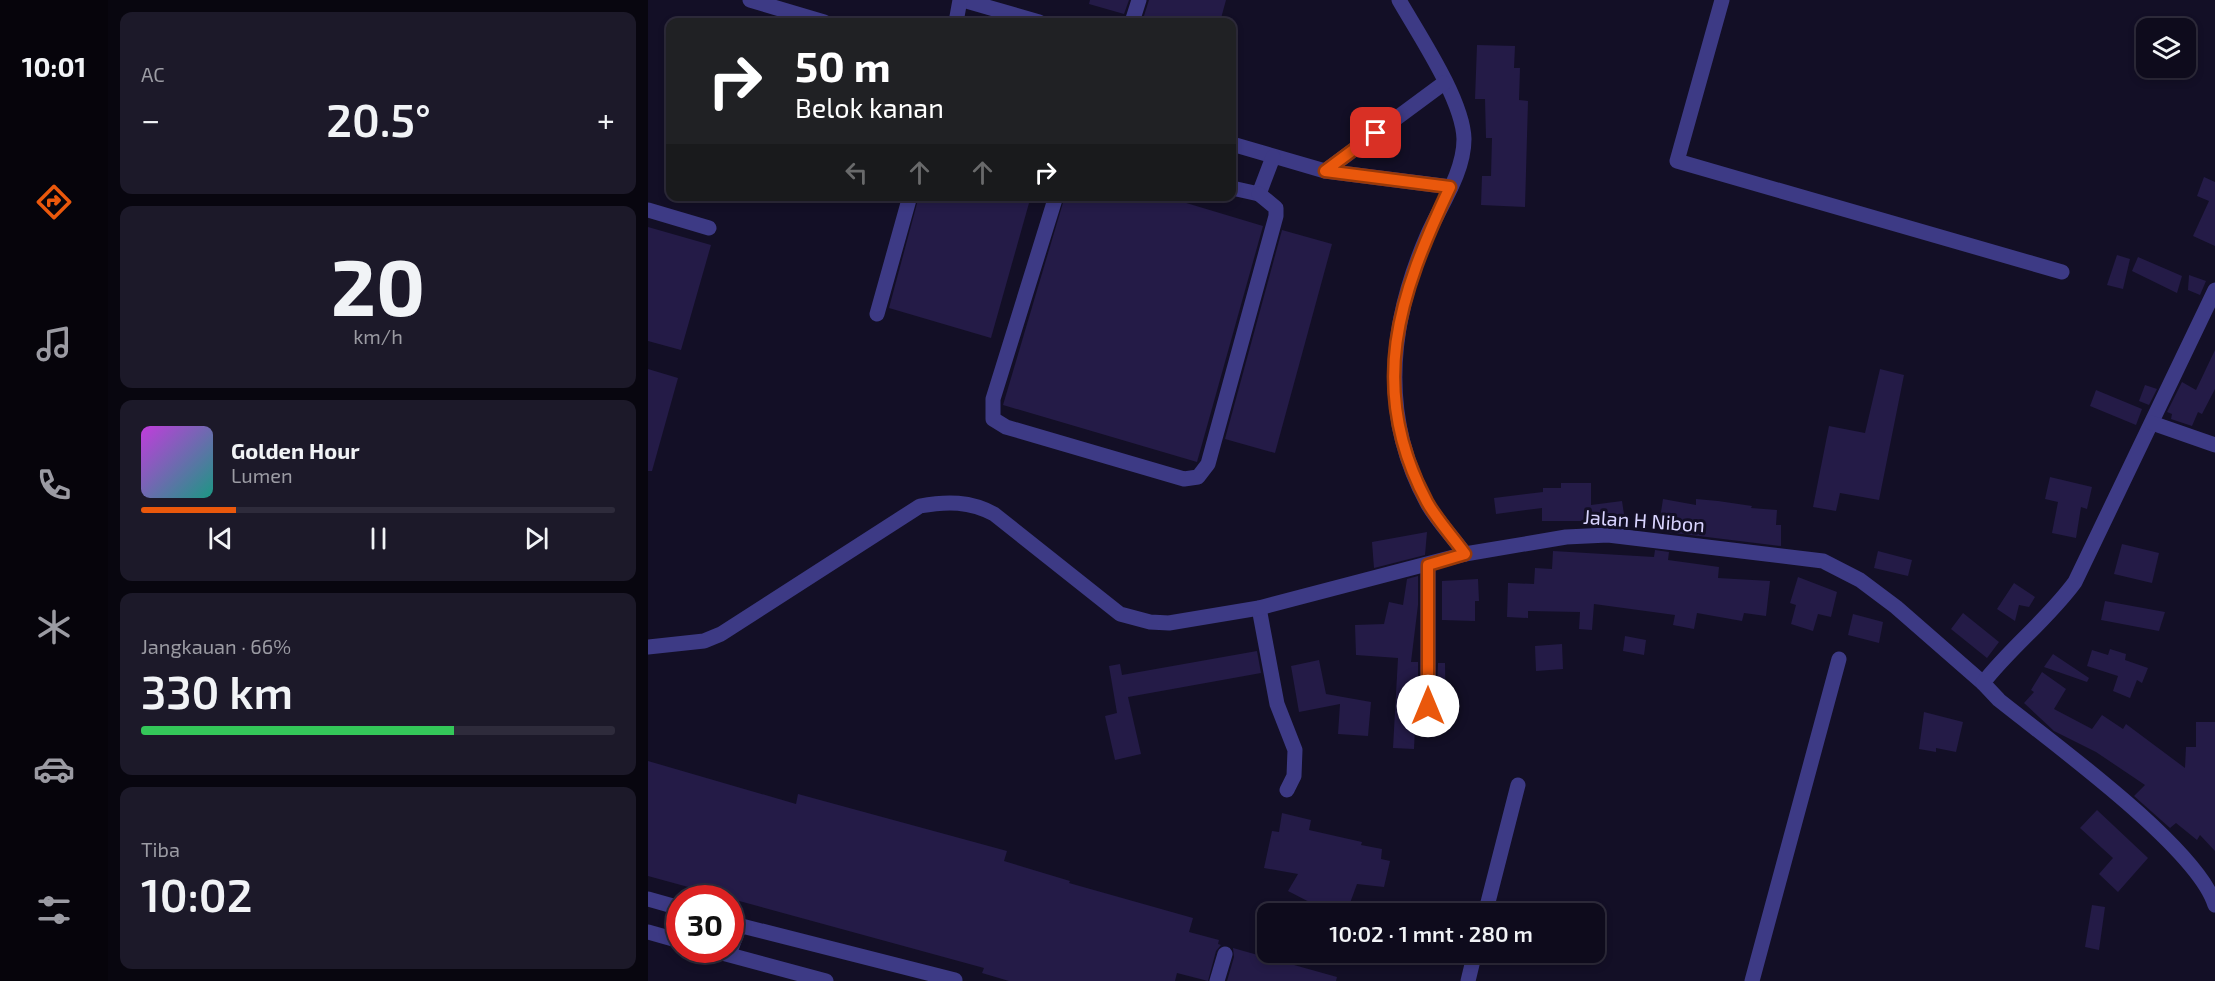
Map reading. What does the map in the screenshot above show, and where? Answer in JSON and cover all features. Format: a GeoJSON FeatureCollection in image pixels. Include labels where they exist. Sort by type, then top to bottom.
{"type":"FeatureCollection","features":[{"type":"Feature","properties":{"kind":"street"},"geometry":{"type":"LineString","coordinates":[[750,0],[811,18]]}},
{"type":"Feature","properties":{"kind":"street"},"geometry":{"type":"LineString","coordinates":[[957,18],[961,0],[1025,18]]}},
{"type":"Feature","properties":{"kind":"street"},"geometry":{"type":"LineString","coordinates":[[1133,18],[1139,0]]}},
{"type":"Feature","properties":{"kind":"street"},"geometry":{"type":"LineString","coordinates":[[1399,0],[1457,107],[1464,139],[1463,153],[1427,237],[1403,302],[1395,342],[1393,382],[1399,421],[1417,481],[1428,504],[1465,554]]}},
{"type":"Feature","properties":{"kind":"street"},"geometry":{"type":"LineString","coordinates":[[1722,0],[1677,161],[2062,272]]}},
{"type":"Feature","properties":{"kind":"street"},"geometry":{"type":"LineString","coordinates":[[1325,171],[1444,83]]}},
{"type":"Feature","properties":{"kind":"street"},"geometry":{"type":"LineString","coordinates":[[1236,145],[1325,171],[1450,187]]}},
{"type":"Feature","properties":{"kind":"street"},"geometry":{"type":"LineString","coordinates":[[1259,194],[1273,157]]}},
{"type":"Feature","properties":{"kind":"street"},"geometry":{"type":"LineString","coordinates":[[1054,201],[993,399],[993,419],[1006,427],[1184,479],[1198,477],[1208,464],[1276,216],[1276,208],[1259,194],[1236,189]]}},
{"type":"Feature","properties":{"kind":"street"},"geometry":{"type":"LineString","coordinates":[[877,314],[909,201]]}},
{"type":"Feature","properties":{"kind":"street"},"geometry":{"type":"LineString","coordinates":[[648,210],[709,228]]}},
{"type":"Feature","properties":{"kind":"street"},"geometry":{"type":"LineString","coordinates":[[1983,682],[2001,661],[2044,621],[2075,582],[2215,290]]}},
{"type":"Feature","properties":{"kind":"street"},"geometry":{"type":"LineString","coordinates":[[2152,423],[2215,445]]}},
{"type":"Feature","properties":{"kind":"street","name":"Jalan H Nibon"},"geometry":{"type":"LineString","coordinates":[[648,647],[704,641],[721,634],[920,506],[941,502],[977,505],[994,514],[1120,614],[1169,623],[1260,608],[1465,554],[1566,537],[1608,535],[1823,561],[1860,580],[1896,608],[1983,682],[1999,700],[2147,821],[2212,889]]}},
{"type":"Feature","properties":{"kind":"street"},"geometry":{"type":"LineString","coordinates":[[1428,565],[1428,706]]}},
{"type":"Feature","properties":{"kind":"street"},"geometry":{"type":"LineString","coordinates":[[1260,608],[1277,704],[1295,750],[1294,776],[1287,790]]}},
{"type":"Feature","properties":{"kind":"street"},"geometry":{"type":"LineString","coordinates":[[1752,981],[1839,659]]}},
{"type":"Feature","properties":{"kind":"street"},"geometry":{"type":"LineString","coordinates":[[1488,903],[1518,785]]}},
{"type":"Feature","properties":{"kind":"street"},"geometry":{"type":"LineString","coordinates":[[2212,889],[2215,905]]}},
{"type":"Feature","properties":{"kind":"street"},"geometry":{"type":"LineString","coordinates":[[648,899],[666,904]]}},
{"type":"Feature","properties":{"kind":"street"},"geometry":{"type":"LineString","coordinates":[[744,926],[956,981]]}},
{"type":"Feature","properties":{"kind":"street"},"geometry":{"type":"LineString","coordinates":[[648,932],[666,937]]}},
{"type":"Feature","properties":{"kind":"street"},"geometry":{"type":"LineString","coordinates":[[1217,981],[1226,954]]}},
{"type":"Feature","properties":{"kind":"street"},"geometry":{"type":"LineString","coordinates":[[744,958],[826,981]]}},
{"type":"Feature","properties":{"kind":"street"},"geometry":{"type":"LineString","coordinates":[[1468,981],[1472,963]]}},
{"type":"Feature","properties":{"kind":"building"},"geometry":{"type":"Polygon","coordinates":[[[1090,0],[1129,0],[1124,14],[1089,4],[1090,0]]]}},
{"type":"Feature","properties":{"kind":"building"},"geometry":{"type":"Polygon","coordinates":[[[1149,0],[1226,0],[1221,18],[1143,18],[1149,0]]]}},
{"type":"Feature","properties":{"kind":"building"},"geometry":{"type":"Polygon","coordinates":[[[1477,45],[1515,46],[1514,68],[1520,68],[1519,100],[1528,101],[1525,207],[1481,205],[1482,176],[1491,176],[1492,138],[1486,138],[1485,99],[1475,99],[1477,45]]]}},
{"type":"Feature","properties":{"kind":"building"},"geometry":{"type":"Polygon","coordinates":[[[2204,177],[2215,182],[2215,246],[2193,236],[2209,201],[2197,196],[2204,177]]]}},
{"type":"Feature","properties":{"kind":"building"},"geometry":{"type":"Polygon","coordinates":[[[918,201],[1030,201],[991,338],[889,308],[918,201]]]}},
{"type":"Feature","properties":{"kind":"building"},"geometry":{"type":"Polygon","coordinates":[[[1064,201],[1180,201],[1263,226],[1197,462],[1003,405],[1064,201]]]}},
{"type":"Feature","properties":{"kind":"building"},"geometry":{"type":"Polygon","coordinates":[[[648,227],[711,245],[681,350],[648,341],[648,227]]]}},
{"type":"Feature","properties":{"kind":"building"},"geometry":{"type":"Polygon","coordinates":[[[1282,230],[1332,244],[1275,453],[1225,439],[1282,230]]]}},
{"type":"Feature","properties":{"kind":"building"},"geometry":{"type":"Polygon","coordinates":[[[2117,255],[2130,259],[2123,289],[2107,285],[2117,255]]]}},
{"type":"Feature","properties":{"kind":"building"},"geometry":{"type":"Polygon","coordinates":[[[2138,257],[2182,276],[2177,293],[2132,271],[2138,257]]]}},
{"type":"Feature","properties":{"kind":"building"},"geometry":{"type":"Polygon","coordinates":[[[2189,275],[2206,281],[2200,295],[2188,290],[2189,275]]]}},
{"type":"Feature","properties":{"kind":"building"},"geometry":{"type":"Polygon","coordinates":[[[2215,350],[2215,389],[2202,414],[2198,412],[2192,426],[2171,419],[2172,414],[2167,412],[2182,382],[2196,390],[2215,350]]]}},
{"type":"Feature","properties":{"kind":"building"},"geometry":{"type":"Polygon","coordinates":[[[648,369],[678,378],[652,471],[648,471],[648,369]]]}},
{"type":"Feature","properties":{"kind":"building"},"geometry":{"type":"Polygon","coordinates":[[[1880,369],[1904,375],[1879,500],[1840,493],[1836,511],[1813,507],[1829,426],[1865,433],[1880,369]]]}},
{"type":"Feature","properties":{"kind":"building"},"geometry":{"type":"Polygon","coordinates":[[[2145,385],[2157,389],[2149,405],[2139,401],[2145,385]]]}},
{"type":"Feature","properties":{"kind":"building"},"geometry":{"type":"Polygon","coordinates":[[[2096,390],[2142,409],[2136,425],[2090,406],[2096,390]]]}},
{"type":"Feature","properties":{"kind":"building"},"geometry":{"type":"Polygon","coordinates":[[[2050,477],[2092,487],[2087,509],[2081,507],[2076,538],[2052,533],[2058,502],[2045,499],[2050,477]]]}},
{"type":"Feature","properties":{"kind":"building"},"geometry":{"type":"Polygon","coordinates":[[[1561,483],[1591,483],[1591,505],[1622,501],[1625,521],[1542,521],[1542,508],[1496,514],[1494,498],[1543,492],[1543,488],[1561,488],[1561,483]]]}},
{"type":"Feature","properties":{"kind":"building"},"geometry":{"type":"Polygon","coordinates":[[[1663,499],[1696,505],[1696,499],[1718,501],[1752,506],[1751,508],[1777,510],[1776,525],[1781,525],[1781,546],[1658,531],[1663,499]]]}},
{"type":"Feature","properties":{"kind":"building"},"geometry":{"type":"Polygon","coordinates":[[[1427,532],[1425,555],[1374,568],[1372,542],[1427,532]]]}},
{"type":"Feature","properties":{"kind":"building"},"geometry":{"type":"Polygon","coordinates":[[[2122,544],[2159,553],[2152,583],[2114,574],[2122,544]]]}},
{"type":"Feature","properties":{"kind":"building"},"geometry":{"type":"Polygon","coordinates":[[[1655,550],[1669,552],[1668,560],[1719,567],[1718,578],[1770,581],[1766,616],[1744,613],[1742,621],[1697,613],[1694,629],[1673,625],[1675,615],[1594,604],[1592,630],[1579,629],[1580,612],[1528,611],[1528,618],[1507,617],[1508,583],[1534,584],[1535,568],[1552,569],[1553,551],[1654,557],[1655,550]]]}},
{"type":"Feature","properties":{"kind":"building"},"geometry":{"type":"Polygon","coordinates":[[[1878,551],[1912,560],[1908,576],[1874,568],[1878,551]]]}},
{"type":"Feature","properties":{"kind":"building"},"geometry":{"type":"Polygon","coordinates":[[[1418,576],[1418,605],[1411,662],[1418,662],[1418,707],[1424,715],[1432,715],[1436,711],[1438,663],[1445,663],[1446,728],[1415,728],[1414,749],[1393,748],[1398,658],[1356,655],[1355,625],[1384,624],[1389,602],[1403,605],[1407,579],[1418,576]]]}},
{"type":"Feature","properties":{"kind":"building"},"geometry":{"type":"Polygon","coordinates":[[[1798,577],[1837,592],[1831,617],[1818,614],[1813,631],[1791,624],[1796,605],[1790,603],[1798,577]]]}},
{"type":"Feature","properties":{"kind":"building"},"geometry":{"type":"Polygon","coordinates":[[[1478,579],[1479,601],[1475,601],[1475,621],[1442,620],[1442,581],[1478,579]]]}},
{"type":"Feature","properties":{"kind":"building"},"geometry":{"type":"Polygon","coordinates":[[[2014,583],[2035,597],[2029,607],[2019,605],[2015,621],[1997,609],[2014,583]]]}},
{"type":"Feature","properties":{"kind":"building"},"geometry":{"type":"Polygon","coordinates":[[[2105,601],[2165,612],[2159,631],[2101,620],[2105,601]]]}},
{"type":"Feature","properties":{"kind":"building"},"geometry":{"type":"Polygon","coordinates":[[[1963,613],[1999,642],[1987,658],[1951,629],[1963,613]]]}},
{"type":"Feature","properties":{"kind":"building"},"geometry":{"type":"Polygon","coordinates":[[[1853,614],[1883,622],[1879,643],[1848,635],[1853,614]]]}},
{"type":"Feature","properties":{"kind":"building"},"geometry":{"type":"Polygon","coordinates":[[[1625,636],[1646,640],[1644,655],[1623,651],[1625,636]]]}},
{"type":"Feature","properties":{"kind":"building"},"geometry":{"type":"Polygon","coordinates":[[[1562,644],[1563,669],[1536,671],[1535,646],[1562,644]]]}},
{"type":"Feature","properties":{"kind":"building"},"geometry":{"type":"Polygon","coordinates":[[[2110,649],[2126,654],[2125,660],[2148,668],[2142,683],[2137,680],[2130,698],[2113,691],[2118,676],[2087,666],[2092,650],[2108,655],[2110,649]]]}},
{"type":"Feature","properties":{"kind":"building"},"geometry":{"type":"Polygon","coordinates":[[[1257,651],[1261,673],[1128,697],[1141,754],[1115,760],[1105,716],[1117,713],[1109,666],[1120,664],[1122,675],[1257,651]]]}},
{"type":"Feature","properties":{"kind":"building"},"geometry":{"type":"Polygon","coordinates":[[[2053,654],[2089,678],[2087,682],[2044,667],[2053,654]]]}},
{"type":"Feature","properties":{"kind":"building"},"geometry":{"type":"Polygon","coordinates":[[[1319,660],[1326,694],[1371,702],[1368,736],[1338,734],[1340,704],[1299,712],[1291,666],[1319,660]]]}},
{"type":"Feature","properties":{"kind":"building"},"geometry":{"type":"Polygon","coordinates":[[[2042,672],[2066,689],[2054,709],[2092,729],[2102,715],[2123,729],[2126,724],[2185,768],[2186,747],[2196,747],[2196,722],[2215,722],[2215,851],[2200,835],[2197,840],[2176,823],[2170,828],[2134,796],[2145,785],[2096,752],[2054,731],[2024,703],[2034,692],[2031,690],[2042,672]]]}},
{"type":"Feature","properties":{"kind":"building"},"geometry":{"type":"Polygon","coordinates":[[[1924,712],[1963,722],[1956,752],[1936,748],[1936,752],[1919,749],[1924,712]]]}},
{"type":"Feature","properties":{"kind":"building"},"geometry":{"type":"Polygon","coordinates":[[[648,761],[796,804],[798,794],[1007,851],[1004,861],[1070,881],[1069,883],[1193,918],[1189,932],[1219,940],[1218,944],[1221,945],[1216,951],[1208,981],[1177,973],[1175,981],[1009,981],[982,973],[984,968],[744,902],[744,885],[681,885],[648,876],[648,761]]]}},
{"type":"Feature","properties":{"kind":"building"},"geometry":{"type":"Polygon","coordinates":[[[2097,810],[2148,858],[2118,892],[2099,874],[2113,858],[2080,828],[2097,810]]]}},
{"type":"Feature","properties":{"kind":"building"},"geometry":{"type":"Polygon","coordinates":[[[1282,813],[1311,820],[1309,830],[1382,849],[1381,859],[1390,861],[1384,887],[1357,884],[1350,903],[1311,903],[1288,891],[1298,874],[1264,868],[1272,831],[1279,832],[1282,813]]]}},
{"type":"Feature","properties":{"kind":"building"},"geometry":{"type":"Polygon","coordinates":[[[2092,905],[2105,907],[2099,950],[2085,947],[2092,905]]]}},
{"type":"Feature","properties":{"kind":"building"},"geometry":{"type":"Polygon","coordinates":[[[1233,948],[1257,955],[1257,963],[1287,963],[1337,977],[1336,981],[1227,981],[1234,957],[1233,948]]]}},
{"type":"Feature","properties":{"kind":"route"},"geometry":{"type":"LineString","coordinates":[[1376,133],[1325,171],[1450,187],[1427,237],[1406,293],[1395,342],[1393,382],[1399,421],[1417,481],[1428,504],[1465,554],[1428,565],[1428,706]]}}]}
